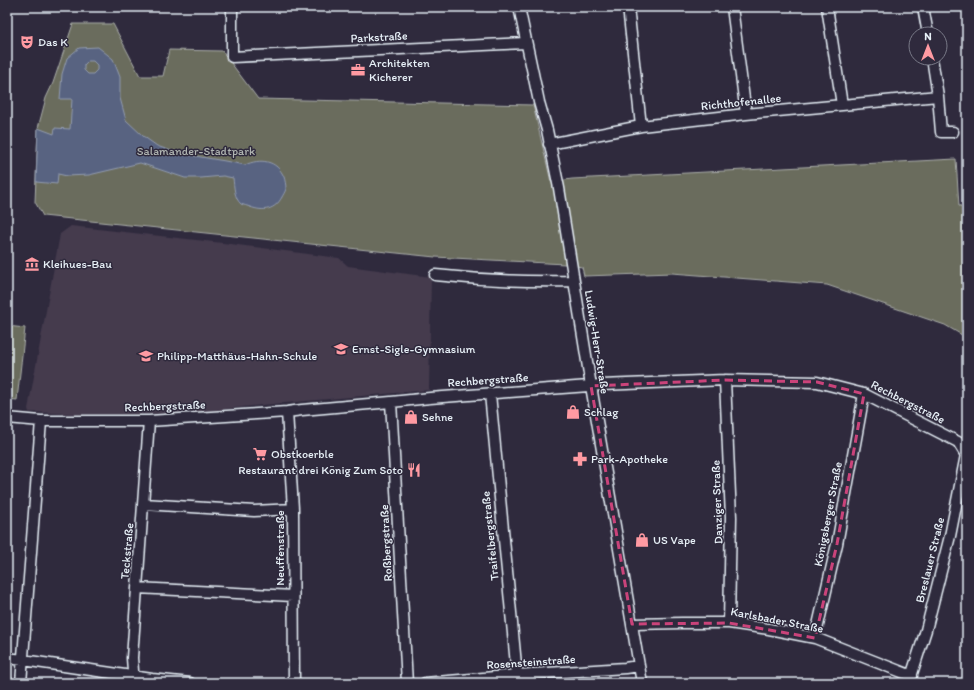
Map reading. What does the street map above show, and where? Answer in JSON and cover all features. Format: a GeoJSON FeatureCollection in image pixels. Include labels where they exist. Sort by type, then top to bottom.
{"type":"FeatureCollection","features":[{"type":"Feature","properties":{"kind":"street","name":"Parkstraße"},"geometry":{"type":"LineString","coordinates":[[232,7],[232,57],[526,44]]}},
{"type":"Feature","properties":{"kind":"street","name":"Ludwig-Herr-Straße"},"geometry":{"type":"LineString","coordinates":[[518,7],[559,188],[642,683]]}},
{"type":"Feature","properties":{"kind":"street"},"geometry":{"type":"LineString","coordinates":[[628,7],[640,126]]}},
{"type":"Feature","properties":{"kind":"street"},"geometry":{"type":"LineString","coordinates":[[732,7],[746,114]]}},
{"type":"Feature","properties":{"kind":"street"},"geometry":{"type":"LineString","coordinates":[[827,7],[842,105]]}},
{"type":"Feature","properties":{"kind":"street"},"geometry":{"type":"LineString","coordinates":[[924,7],[927,26]]}},
{"type":"Feature","properties":{"kind":"street"},"geometry":{"type":"LineString","coordinates":[[933,66],[938,96],[941,132],[953,132]]}},
{"type":"Feature","properties":{"kind":"street","name":"Richthofenallee"},"geometry":{"type":"LineString","coordinates":[[549,144],[640,126],[746,114],[938,96]]}},
{"type":"Feature","properties":{"kind":"street"},"geometry":{"type":"LineString","coordinates":[[435,275],[519,281],[574,281]]}},
{"type":"Feature","properties":{"kind":"street","name":"Rechbergstraße"},"geometry":{"type":"LineString","coordinates":[[7,418],[41,421],[150,421],[287,412],[430,398],[591,386],[725,380],[817,382],[864,394],[958,442]]}},
{"type":"Feature","properties":{"kind":"street","name":"Danziger Straße"},"geometry":{"type":"LineString","coordinates":[[725,380],[732,517],[729,623]]}},
{"type":"Feature","properties":{"kind":"street","name":"Traifelbergstraße"},"geometry":{"type":"LineString","coordinates":[[490,394],[517,675]]}},
{"type":"Feature","properties":{"kind":"street","name":"Königsberger Straße"},"geometry":{"type":"LineString","coordinates":[[815,638],[837,544],[864,394]]}},
{"type":"Feature","properties":{"kind":"street","name":"Roßbergstraße"},"geometry":{"type":"LineString","coordinates":[[391,402],[407,683]]}},
{"type":"Feature","properties":{"kind":"street","name":"Neuffenstraße"},"geometry":{"type":"LineString","coordinates":[[287,412],[293,509],[294,683]]}},
{"type":"Feature","properties":{"kind":"street"},"geometry":{"type":"LineString","coordinates":[[21,683],[41,421]]}},
{"type":"Feature","properties":{"kind":"street","name":"Teckstraße"},"geometry":{"type":"LineString","coordinates":[[133,679],[132,658],[150,421]]}},
{"type":"Feature","properties":{"kind":"street","name":"Breslauer Straße"},"geometry":{"type":"LineString","coordinates":[[910,679],[926,630],[952,528],[966,455],[958,442]]}},
{"type":"Feature","properties":{"kind":"street"},"geometry":{"type":"LineString","coordinates":[[144,504],[254,511],[293,509]]}},
{"type":"Feature","properties":{"kind":"street"},"geometry":{"type":"LineString","coordinates":[[137,588],[293,596]]}},
{"type":"Feature","properties":{"kind":"street","name":"Karlsbader Straße"},"geometry":{"type":"LineString","coordinates":[[632,624],[729,623],[815,638],[910,679]]}},
{"type":"Feature","properties":{"kind":"street"},"geometry":{"type":"LineString","coordinates":[[7,658],[133,679],[152,679],[190,683]]}},
{"type":"Feature","properties":{"kind":"street","name":"Rosensteinstraße"},"geometry":{"type":"LineString","coordinates":[[425,683],[638,666]]}},
{"type":"Feature","properties":{"kind":"highlighted area"},"geometry":{"type":"Polygon","coordinates":[[[725,380],[817,382],[864,394],[837,544],[815,638],[729,623],[632,624],[591,386],[725,380]]]}},
{"type":"Feature","properties":{"kind":"shaded area"},"geometry":{"type":"Polygon","coordinates":[[[71,226],[339,258],[348,266],[431,277],[429,390],[209,411],[142,414],[74,414],[29,412],[28,409],[60,234],[71,226]]]}},
{"type":"Feature","properties":{"kind":"green space","name":"Salamander-Stadtpark"},"geometry":{"type":"Polygon","coordinates":[[[73,24],[113,24],[140,76],[163,76],[169,50],[222,51],[258,99],[533,105],[551,182],[572,179],[956,159],[959,206],[967,206],[967,338],[945,325],[827,285],[672,273],[584,276],[582,267],[565,264],[435,257],[43,216],[35,202],[38,128],[46,98],[53,83],[73,24]]]}},
{"type":"Feature","properties":{"kind":"green space"},"geometry":{"type":"Polygon","coordinates":[[[7,326],[25,328],[17,400],[7,399],[7,326]]]}},
{"type":"Feature","properties":{"kind":"water"},"geometry":{"type":"Polygon","coordinates":[[[98,47],[113,59],[120,77],[120,98],[126,120],[143,136],[157,146],[177,153],[245,165],[262,161],[273,164],[277,167],[284,177],[286,189],[276,205],[269,209],[255,209],[241,204],[237,199],[233,178],[223,176],[185,178],[140,163],[89,175],[67,176],[58,174],[57,184],[36,182],[38,128],[54,134],[55,128],[70,129],[72,99],[60,99],[62,74],[67,58],[79,48],[98,47]],[[88,61],[84,65],[84,70],[88,74],[93,74],[97,70],[97,65],[93,61],[88,61]]]}},
{"type":"Feature","properties":{"kind":"place","name":"Das K"},"geometry":{"type":"Point","coordinates":[27,42]}},
{"type":"Feature","properties":{"kind":"place","name":"Architekten Kicherer"},"geometry":{"type":"Point","coordinates":[358,70]}},
{"type":"Feature","properties":{"kind":"place","name":"Kleihues-Bau"},"geometry":{"type":"Point","coordinates":[32,264]}},
{"type":"Feature","properties":{"kind":"place","name":"Ernst-Sigle-Gymnasium"},"geometry":{"type":"Point","coordinates":[341,349]}},
{"type":"Feature","properties":{"kind":"place","name":"Philipp-Matthäus-Hahn-Schule"},"geometry":{"type":"Point","coordinates":[146,356]}},
{"type":"Feature","properties":{"kind":"place","name":"Schlag"},"geometry":{"type":"Point","coordinates":[573,412]}},
{"type":"Feature","properties":{"kind":"place","name":"Sehne"},"geometry":{"type":"Point","coordinates":[411,417]}},
{"type":"Feature","properties":{"kind":"place","name":"Obstkoerble"},"geometry":{"type":"Point","coordinates":[260,454]}},
{"type":"Feature","properties":{"kind":"place","name":"Park-Apotheke"},"geometry":{"type":"Point","coordinates":[580,459]}},
{"type":"Feature","properties":{"kind":"place","name":"Restaurant drei König Zum Soto"},"geometry":{"type":"Point","coordinates":[414,470]}},
{"type":"Feature","properties":{"kind":"place","name":"US Vape"},"geometry":{"type":"Point","coordinates":[642,540]}}]}
